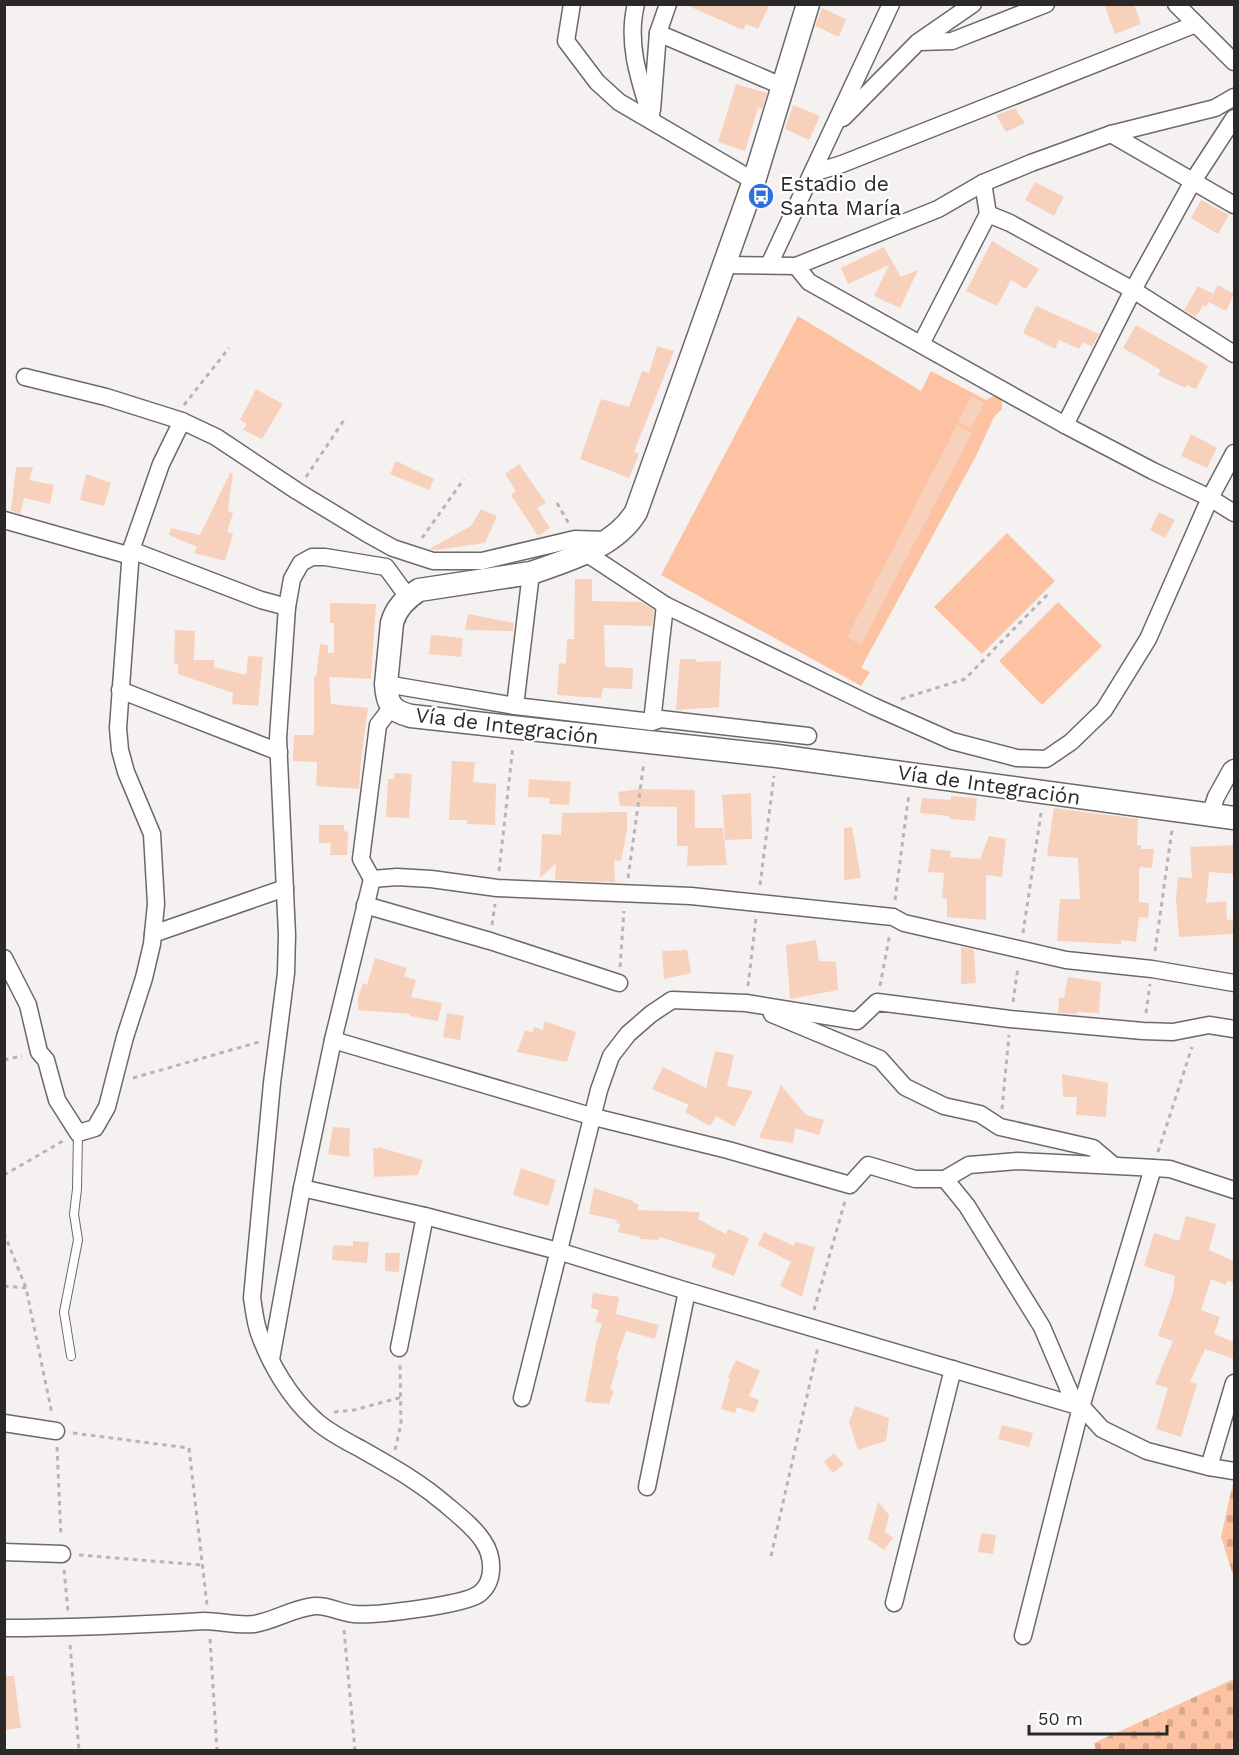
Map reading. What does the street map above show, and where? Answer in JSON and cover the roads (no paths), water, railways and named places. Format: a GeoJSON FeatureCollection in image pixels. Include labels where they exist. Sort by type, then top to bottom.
{"type":"FeatureCollection","features":[{"type":"Feature","properties":{"kind":"main road"},"geometry":{"type":"LineString","coordinates":[[408,597],[419,590],[531,573],[580,546],[608,540],[623,529],[636,512],[754,181],[808,4]]}},
{"type":"Feature","properties":{"kind":"main road","name":"Vía de Integración"},"geometry":{"type":"LineString","coordinates":[[408,597],[394,616],[392,623],[386,693],[392,707],[411,716],[515,716],[649,732],[777,756],[1234,818]]}},
{"type":"Feature","properties":{"kind":"street"},"geometry":{"type":"LineString","coordinates":[[572,4],[566,41],[597,82],[619,102],[754,181]]}},
{"type":"Feature","properties":{"kind":"street"},"geometry":{"type":"LineString","coordinates":[[636,4],[632,21],[633,51],[639,80],[652,120]]}},
{"type":"Feature","properties":{"kind":"street"},"geometry":{"type":"LineString","coordinates":[[652,120],[658,33],[668,4]]}},
{"type":"Feature","properties":{"kind":"street"},"geometry":{"type":"LineString","coordinates":[[769,264],[891,4]]}},
{"type":"Feature","properties":{"kind":"street"},"geometry":{"type":"LineString","coordinates":[[918,42],[952,40],[1046,4]]}},
{"type":"Feature","properties":{"kind":"street"},"geometry":{"type":"LineString","coordinates":[[1176,4],[1234,62]]}},
{"type":"Feature","properties":{"kind":"street"},"geometry":{"type":"LineString","coordinates":[[834,127],[918,42],[971,5]]}},
{"type":"Feature","properties":{"kind":"street"},"geometry":{"type":"LineString","coordinates":[[813,173],[842,164],[1196,24]]}},
{"type":"Feature","properties":{"kind":"street"},"geometry":{"type":"LineString","coordinates":[[658,33],[782,86]]}},
{"type":"Feature","properties":{"kind":"street"},"geometry":{"type":"LineString","coordinates":[[725,265],[796,266],[938,208],[983,183],[1031,163],[1111,134],[1215,108],[1234,96]]}},
{"type":"Feature","properties":{"kind":"street"},"geometry":{"type":"LineString","coordinates":[[1065,425],[1133,290],[1193,181],[1234,118]]}},
{"type":"Feature","properties":{"kind":"street"},"geometry":{"type":"LineString","coordinates":[[1111,134],[1234,205]]}},
{"type":"Feature","properties":{"kind":"street"},"geometry":{"type":"LineString","coordinates":[[921,344],[988,214],[983,183]]}},
{"type":"Feature","properties":{"kind":"street"},"geometry":{"type":"LineString","coordinates":[[988,214],[1010,223],[1133,290],[1234,354]]}},
{"type":"Feature","properties":{"kind":"street"},"geometry":{"type":"LineString","coordinates":[[796,266],[809,282],[1065,425],[1210,498],[1234,513]]}},
{"type":"Feature","properties":{"kind":"street"},"geometry":{"type":"LineString","coordinates":[[25,376],[177,419],[216,437],[297,491],[366,533],[393,548],[410,554],[433,561],[482,561],[580,546],[665,605],[873,706],[952,741],[1017,758],[1046,759],[1071,742],[1104,710],[1148,639],[1210,498],[1234,453]]}},
{"type":"Feature","properties":{"kind":"street"},"geometry":{"type":"LineString","coordinates":[[4,958],[28,1005],[39,1052],[46,1060],[57,1100],[78,1133],[95,1128],[107,1107],[144,978],[153,934],[156,904],[152,834],[126,772],[120,750],[118,728],[131,553],[177,419]]}},
{"type":"Feature","properties":{"kind":"street"},"geometry":{"type":"LineString","coordinates":[[4,520],[131,553],[261,600],[287,607]]}},
{"type":"Feature","properties":{"kind":"street"},"geometry":{"type":"LineString","coordinates":[[4,1628],[69,1628],[209,1621],[253,1624],[310,1606],[325,1606],[354,1614],[395,1612],[464,1600],[477,1595],[486,1587],[492,1576],[490,1560],[483,1541],[421,1483],[315,1421],[288,1389],[271,1359],[258,1331],[252,1298],[272,1083],[286,973],[279,752],[287,607],[292,579],[301,563],[312,557],[353,561],[386,567],[408,597]]}},
{"type":"Feature","properties":{"kind":"street"},"geometry":{"type":"LineString","coordinates":[[386,684],[515,716],[531,573]]}},
{"type":"Feature","properties":{"kind":"street"},"geometry":{"type":"LineString","coordinates":[[649,732],[665,605]]}},
{"type":"Feature","properties":{"kind":"street"},"geometry":{"type":"LineString","coordinates":[[120,690],[279,752]]}},
{"type":"Feature","properties":{"kind":"street"},"geometry":{"type":"LineString","coordinates":[[271,1359],[302,1188],[333,1040],[372,879],[360,860],[378,725],[392,707]]}},
{"type":"Feature","properties":{"kind":"street"},"geometry":{"type":"LineString","coordinates":[[649,732],[661,719],[808,736]]}},
{"type":"Feature","properties":{"kind":"street"},"geometry":{"type":"LineString","coordinates":[[1210,815],[1216,797],[1233,766]]}},
{"type":"Feature","properties":{"kind":"street"},"geometry":{"type":"LineString","coordinates":[[372,879],[431,879],[497,888],[691,896],[893,917],[904,923],[1066,960],[1152,969],[1234,983]]}},
{"type":"Feature","properties":{"kind":"street"},"geometry":{"type":"LineString","coordinates":[[153,934],[285,888]]}},
{"type":"Feature","properties":{"kind":"street"},"geometry":{"type":"LineString","coordinates":[[365,905],[490,941],[619,983]]}},
{"type":"Feature","properties":{"kind":"street"},"geometry":{"type":"LineString","coordinates":[[522,1398],[599,1090],[611,1056],[628,1034],[672,1000],[746,1003],[857,1020],[877,1002],[1010,1019],[1143,1031],[1173,1032],[1209,1025],[1234,1029]]}},
{"type":"Feature","properties":{"kind":"street"},"geometry":{"type":"LineString","coordinates":[[746,1003],[880,1059],[904,1087],[944,1106],[980,1114],[1000,1127],[1093,1148],[1113,1165]]}},
{"type":"Feature","properties":{"kind":"street"},"geometry":{"type":"LineString","coordinates":[[333,1040],[594,1117],[729,1150],[850,1185],[868,1165],[915,1179],[945,1179],[969,1165],[1018,1161],[1170,1169],[1234,1190]]}},
{"type":"Feature","properties":{"kind":"street"},"geometry":{"type":"LineString","coordinates":[[1023,1636],[1081,1407],[1153,1168]]}},
{"type":"Feature","properties":{"kind":"street"},"geometry":{"type":"LineString","coordinates":[[945,1179],[967,1206],[1042,1327],[1071,1395],[1102,1429],[1147,1451],[1234,1471]]}},
{"type":"Feature","properties":{"kind":"street"},"geometry":{"type":"LineString","coordinates":[[302,1188],[425,1216],[558,1251],[1081,1407]]}},
{"type":"Feature","properties":{"kind":"street"},"geometry":{"type":"LineString","coordinates":[[399,1348],[425,1216]]}},
{"type":"Feature","properties":{"kind":"street"},"geometry":{"type":"LineString","coordinates":[[647,1487],[687,1291]]}},
{"type":"Feature","properties":{"kind":"street"},"geometry":{"type":"LineString","coordinates":[[894,1603],[953,1369]]}},
{"type":"Feature","properties":{"kind":"street"},"geometry":{"type":"LineString","coordinates":[[1209,1467],[1234,1383]]}},
{"type":"Feature","properties":{"kind":"street"},"geometry":{"type":"LineString","coordinates":[[4,1423],[56,1431]]}},
{"type":"Feature","properties":{"kind":"street"},"geometry":{"type":"LineString","coordinates":[[4,1552],[62,1554]]}},
{"type":"Feature","properties":{"kind":"lane"},"geometry":{"type":"LineString","coordinates":[[71,1356],[64,1312],[78,1240],[74,1214],[78,1133]]}},
{"type":"Feature","properties":{"kind":"place","name":"Estadio de Santa María"},"geometry":{"type":"Point","coordinates":[761,196]}}]}
